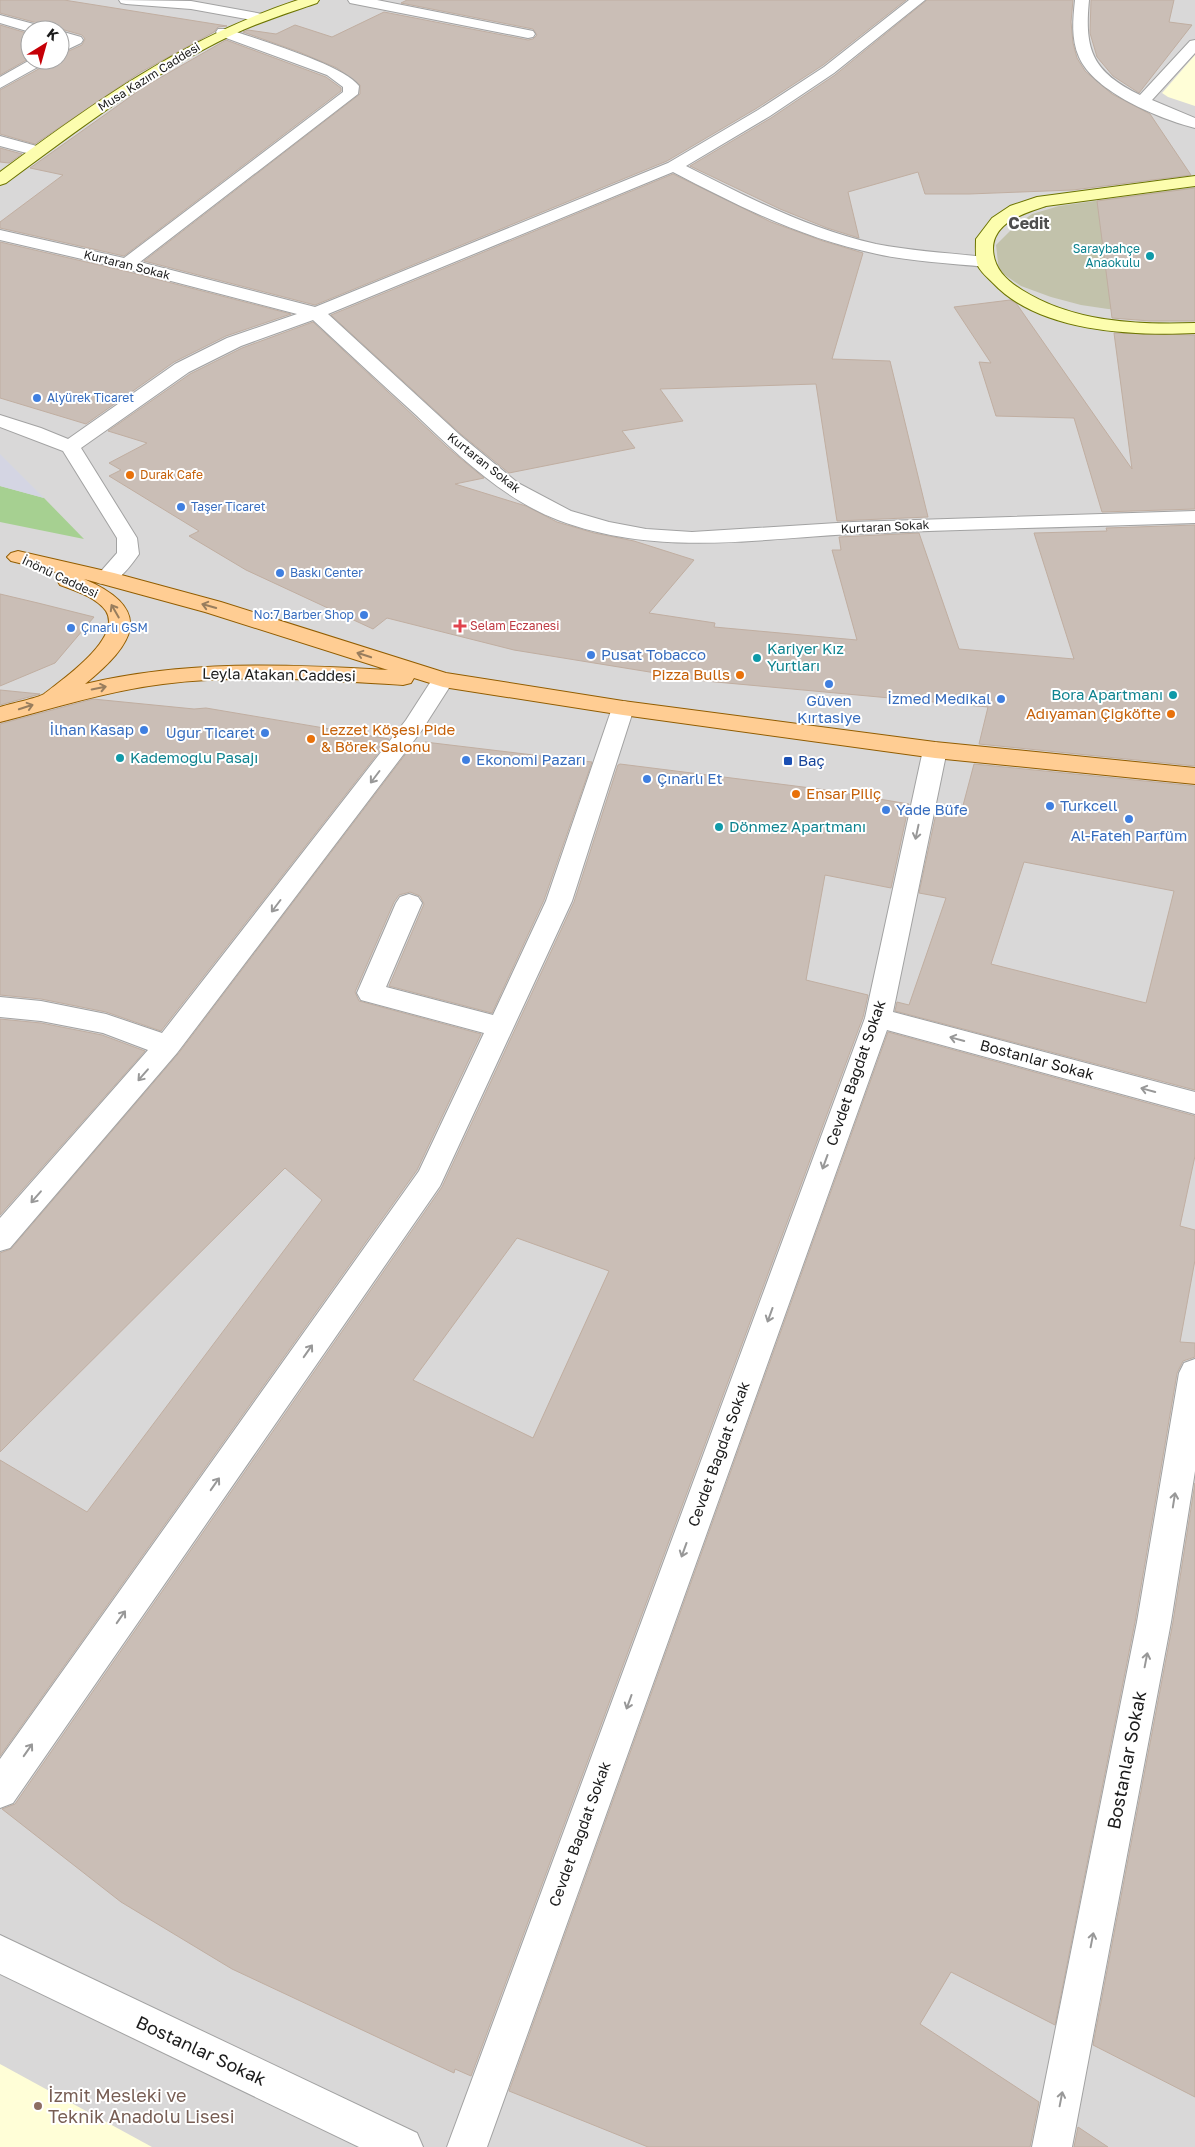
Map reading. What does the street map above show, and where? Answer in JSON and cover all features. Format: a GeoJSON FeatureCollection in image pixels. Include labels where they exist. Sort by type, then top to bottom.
{"type":"FeatureCollection","features":[{"type":"Feature","properties":{"kind":"main road","name":"Musa Kazım Caddesi"},"geometry":{"type":"LineString","coordinates":[[0,180],[121,92],[187,52],[223,32],[257,17],[312,0]]}},
{"type":"Feature","properties":{"kind":"main road"},"geometry":{"type":"LineString","coordinates":[[1195,181],[1043,201],[1016,210],[998,222],[984,239],[988,268],[1008,288],[1031,303],[1062,315],[1119,328],[1149,330],[1195,328]]}},
{"type":"Feature","properties":{"kind":"main road"},"geometry":{"type":"LineString","coordinates":[[9,555],[106,578],[213,607],[443,680],[623,708],[935,750],[1195,776]]}},
{"type":"Feature","properties":{"kind":"main road","name":"İnönü Caddesi"},"geometry":{"type":"LineString","coordinates":[[9,555],[107,599],[117,610],[120,621],[118,634],[111,647],[51,698]]}},
{"type":"Feature","properties":{"kind":"main road","name":"Leyla Atakan Caddesi"},"geometry":{"type":"LineString","coordinates":[[0,715],[51,698],[134,681],[205,673],[251,671],[301,672],[443,680]]}},
{"type":"Feature","properties":{"kind":"street"},"geometry":{"type":"LineString","coordinates":[[126,0],[222,4],[257,17]]}},
{"type":"Feature","properties":{"kind":"street"},"geometry":{"type":"LineString","coordinates":[[355,0],[528,34]]}},
{"type":"Feature","properties":{"kind":"street"},"geometry":{"type":"LineString","coordinates":[[70,448],[182,368],[234,342],[316,313],[674,166],[764,113],[829,70],[918,0]]}},
{"type":"Feature","properties":{"kind":"street"},"geometry":{"type":"LineString","coordinates":[[1082,0],[1080,28],[1085,54],[1094,70],[1107,81],[1143,101],[1195,123]]}},
{"type":"Feature","properties":{"kind":"street"},"geometry":{"type":"LineString","coordinates":[[0,19],[20,24]]}},
{"type":"Feature","properties":{"kind":"street"},"geometry":{"type":"LineString","coordinates":[[127,264],[350,94],[351,86],[332,72],[223,32]]}},
{"type":"Feature","properties":{"kind":"street"},"geometry":{"type":"LineString","coordinates":[[70,38],[76,40],[70,43]]}},
{"type":"Feature","properties":{"kind":"street"},"geometry":{"type":"LineString","coordinates":[[1143,101],[1195,44]]}},
{"type":"Feature","properties":{"kind":"street"},"geometry":{"type":"LineString","coordinates":[[0,83],[23,70]]}},
{"type":"Feature","properties":{"kind":"street"},"geometry":{"type":"LineString","coordinates":[[0,141],[38,151]]}},
{"type":"Feature","properties":{"kind":"street"},"geometry":{"type":"LineString","coordinates":[[674,166],[744,203],[780,219],[830,236],[876,249],[986,262]]}},
{"type":"Feature","properties":{"kind":"street","name":"Kurtaran Sokak"},"geometry":{"type":"LineString","coordinates":[[0,235],[127,264],[316,313],[454,440],[511,487],[564,515],[606,528],[646,535],[692,538],[853,528],[1195,517]]}},
{"type":"Feature","properties":{"kind":"street"},"geometry":{"type":"LineString","coordinates":[[0,421],[34,432],[70,448],[128,538],[128,554],[106,578]]}},
{"type":"Feature","properties":{"kind":"street"},"geometry":{"type":"LineString","coordinates":[[0,1239],[167,1046],[414,725],[443,680]]}},
{"type":"Feature","properties":{"kind":"street"},"geometry":{"type":"LineString","coordinates":[[0,1790],[430,1178],[559,901],[623,708]]}},
{"type":"Feature","properties":{"kind":"street","name":"Cevdet Bağdat Sokak"},"geometry":{"type":"LineString","coordinates":[[467,2147],[878,1018],[935,750]]}},
{"type":"Feature","properties":{"kind":"street"},"geometry":{"type":"LineString","coordinates":[[409,903],[370,993],[500,1028]]}},
{"type":"Feature","properties":{"kind":"street"},"geometry":{"type":"LineString","coordinates":[[0,1007],[41,1011],[106,1024],[167,1046]]}},
{"type":"Feature","properties":{"kind":"street","name":"Bostanlar Sokak"},"geometry":{"type":"LineString","coordinates":[[878,1018],[1195,1103]]}},
{"type":"Feature","properties":{"kind":"street","name":"Bostanlar Sokak"},"geometry":{"type":"LineString","coordinates":[[1052,2147],[1154,1622],[1195,1373]]}},
{"type":"Feature","properties":{"kind":"street","name":"Bostanlar Sokak"},"geometry":{"type":"LineString","coordinates":[[0,1954],[403,2147]]}},
{"type":"Feature","properties":{"kind":"shaded area"},"geometry":{"type":"Polygon","coordinates":[[[0,0],[1195,0],[1195,2147],[0,2147],[0,0]]]}},
{"type":"Feature","properties":{"kind":"shaded area"},"geometry":{"type":"Polygon","coordinates":[[[1195,55],[1195,106],[1168,97],[1162,93],[1195,55]]]}},
{"type":"Feature","properties":{"kind":"shaded area"},"geometry":{"type":"Polygon","coordinates":[[[1195,187],[1195,309],[1137,311],[1081,305],[1021,286],[999,271],[996,245],[1014,227],[1032,214],[1059,206],[1195,187]]]}},
{"type":"Feature","properties":{"kind":"shaded area"},"geometry":{"type":"Polygon","coordinates":[[[0,454],[44,498],[0,486],[0,454]]]}},
{"type":"Feature","properties":{"kind":"shaded area","name":"İzmit Mesleki ve Teknik Anadolu Lisesi"},"geometry":{"type":"Polygon","coordinates":[[[0,2064],[152,2147],[0,2147],[0,2064]]]}},
{"type":"Feature","properties":{"kind":"green space"},"geometry":{"type":"Polygon","coordinates":[[[0,486],[44,498],[84,539],[0,522],[0,486]]]}},
{"type":"Feature","properties":{"kind":"building"},"geometry":{"type":"Polygon","coordinates":[[[0,0],[64,0],[227,26],[218,27],[214,32],[141,72],[35,144],[0,134],[0,90],[37,70],[70,70],[70,50],[82,45],[85,39],[82,35],[70,32],[70,20],[26,20],[0,13],[0,0]]]}},
{"type":"Feature","properties":{"kind":"building"},"geometry":{"type":"Polygon","coordinates":[[[407,0],[906,0],[823,65],[757,108],[667,161],[315,305],[144,261],[360,94],[360,85],[337,68],[243,32],[248,30],[276,34],[295,25],[332,37],[384,12],[528,40],[533,39],[537,35],[533,29],[401,3],[407,0]]]}},
{"type":"Feature","properties":{"kind":"building"},"geometry":{"type":"Polygon","coordinates":[[[927,0],[1073,0],[1071,22],[1073,43],[1077,58],[1085,71],[1112,94],[1150,114],[1191,175],[1073,190],[925,194],[918,172],[848,192],[859,238],[827,228],[780,209],[690,166],[771,118],[835,75],[927,0]]]}},
{"type":"Feature","properties":{"kind":"building"},"geometry":{"type":"Polygon","coordinates":[[[1091,0],[1174,0],[1169,22],[1192,25],[1139,93],[1113,76],[1097,57],[1090,33],[1091,0]]]}},
{"type":"Feature","properties":{"kind":"building"},"geometry":{"type":"Polygon","coordinates":[[[0,25],[20,31],[20,64],[0,75],[0,25]]]}},
{"type":"Feature","properties":{"kind":"building"},"geometry":{"type":"Polygon","coordinates":[[[226,40],[326,77],[341,88],[341,91],[124,256],[0,228],[0,222],[63,175],[30,168],[144,87],[226,40]]]}},
{"type":"Feature","properties":{"kind":"building"},"geometry":{"type":"Polygon","coordinates":[[[0,148],[22,154],[9,163],[0,162],[0,148]]]}},
{"type":"Feature","properties":{"kind":"building"},"geometry":{"type":"Polygon","coordinates":[[[673,174],[771,222],[863,253],[832,359],[890,361],[928,517],[837,521],[816,384],[660,389],[683,421],[622,431],[635,448],[509,473],[462,435],[331,315],[673,174]]]}},
{"type":"Feature","properties":{"kind":"building"},"geometry":{"type":"Polygon","coordinates":[[[1195,188],[1195,321],[1150,321],[1112,318],[1097,201],[1195,188]]]}},
{"type":"Feature","properties":{"kind":"building"},"geometry":{"type":"Polygon","coordinates":[[[0,242],[125,271],[291,314],[226,336],[174,362],[86,424],[0,398],[0,242]]]}},
{"type":"Feature","properties":{"kind":"building"},"geometry":{"type":"Polygon","coordinates":[[[1010,300],[1016,303],[1132,469],[1114,333],[1195,335],[1195,509],[1102,512],[1074,418],[996,416],[979,362],[991,363],[954,307],[1010,300]]]}},
{"type":"Feature","properties":{"kind":"building"},"geometry":{"type":"Polygon","coordinates":[[[313,322],[447,447],[484,478],[455,484],[526,506],[557,522],[594,533],[634,541],[694,560],[649,613],[715,623],[714,627],[857,640],[832,550],[841,550],[839,537],[919,533],[959,649],[1074,659],[1034,533],[1107,531],[1106,528],[1195,525],[1195,766],[979,744],[988,707],[705,681],[514,650],[387,618],[373,629],[246,570],[189,536],[199,531],[109,476],[121,470],[109,463],[147,443],[108,431],[190,374],[242,348],[313,322]]]}},
{"type":"Feature","properties":{"kind":"building"},"geometry":{"type":"Polygon","coordinates":[[[0,594],[94,617],[55,663],[0,686],[0,594]]]}},
{"type":"Feature","properties":{"kind":"building"},"geometry":{"type":"Polygon","coordinates":[[[0,690],[40,694],[0,705],[0,690]]]}},
{"type":"Feature","properties":{"kind":"building"},"geometry":{"type":"Polygon","coordinates":[[[93,699],[194,709],[206,708],[389,739],[161,1031],[106,1012],[41,999],[0,995],[0,724],[93,699]]]}},
{"type":"Feature","properties":{"kind":"building"},"geometry":{"type":"Polygon","coordinates":[[[425,742],[592,762],[544,900],[492,1013],[389,986],[424,904],[420,896],[410,892],[399,895],[394,902],[355,992],[359,1001],[481,1034],[417,1170],[0,1756],[0,1460],[87,1512],[322,1200],[285,1168],[0,1452],[0,1253],[11,1249],[178,1054],[414,743],[424,745],[425,742]]]}},
{"type":"Feature","properties":{"kind":"building"},"geometry":{"type":"Polygon","coordinates":[[[974,764],[1195,786],[1195,1090],[895,1011],[897,1002],[909,1005],[946,898],[919,893],[937,809],[961,813],[974,764]],[[1024,862],[991,964],[1146,1003],[1174,891],[1024,862]]]}},
{"type":"Feature","properties":{"kind":"building"},"geometry":{"type":"Polygon","coordinates":[[[618,765],[819,789],[909,804],[891,888],[825,875],[806,980],[868,995],[863,1017],[471,2076],[455,2069],[454,2073],[232,1969],[121,1902],[2,1809],[15,1804],[442,1187],[574,902],[618,765]],[[517,1238],[413,1380],[533,1438],[609,1271],[517,1238]]]}},
{"type":"Feature","properties":{"kind":"building"},"geometry":{"type":"Polygon","coordinates":[[[0,1019],[41,1023],[102,1035],[145,1051],[0,1215],[0,1019]]]}},
{"type":"Feature","properties":{"kind":"building"},"geometry":{"type":"Polygon","coordinates":[[[888,1032],[1195,1116],[1195,1156],[1180,1226],[1195,1230],[1195,1260],[1180,1342],[1195,1343],[1195,1357],[1183,1361],[1177,1373],[1135,1622],[1055,2025],[951,1972],[920,2024],[1039,2102],[1030,2147],[648,2147],[509,2091],[888,1032]]]}},
{"type":"Feature","properties":{"kind":"building"},"geometry":{"type":"Polygon","coordinates":[[[1195,1483],[1195,2097],[1093,2045],[1173,1622],[1195,1483]]]}},
{"type":"Feature","properties":{"kind":"building"},"geometry":{"type":"Polygon","coordinates":[[[1078,2127],[1108,2147],[1074,2147],[1078,2127]]]}},
{"type":"Feature","properties":{"kind":"place","name":"Saraybahçe Anaokulu"},"geometry":{"type":"Point","coordinates":[1150,256]}},
{"type":"Feature","properties":{"kind":"place","name":"Alyürek Ticaret"},"geometry":{"type":"Point","coordinates":[37,398]}},
{"type":"Feature","properties":{"kind":"place","name":"Durak Cafe"},"geometry":{"type":"Point","coordinates":[130,475]}},
{"type":"Feature","properties":{"kind":"place","name":"Taşer Ticaret"},"geometry":{"type":"Point","coordinates":[181,507]}},
{"type":"Feature","properties":{"kind":"place","name":"Baskı Center"},"geometry":{"type":"Point","coordinates":[280,573]}},
{"type":"Feature","properties":{"kind":"place","name":"No:7 Barber Shop"},"geometry":{"type":"Point","coordinates":[364,615]}},
{"type":"Feature","properties":{"kind":"place","name":"Selam Eczanesi"},"geometry":{"type":"Point","coordinates":[460,626]}},
{"type":"Feature","properties":{"kind":"place","name":"Çınarlı GSM"},"geometry":{"type":"Point","coordinates":[71,628]}},
{"type":"Feature","properties":{"kind":"place","name":"Pusat Tobacco"},"geometry":{"type":"Point","coordinates":[591,655]}},
{"type":"Feature","properties":{"kind":"place","name":"Kariyer Kız Yurtları"},"geometry":{"type":"Point","coordinates":[757,658]}},
{"type":"Feature","properties":{"kind":"place","name":"Pizza Bulls"},"geometry":{"type":"Point","coordinates":[740,675]}},
{"type":"Feature","properties":{"kind":"place","name":"Güven Kırtasiye"},"geometry":{"type":"Point","coordinates":[829,684]}},
{"type":"Feature","properties":{"kind":"place","name":"Bora Apartmanı"},"geometry":{"type":"Point","coordinates":[1173,695]}},
{"type":"Feature","properties":{"kind":"place","name":"İzmed Medikal"},"geometry":{"type":"Point","coordinates":[1001,699]}},
{"type":"Feature","properties":{"kind":"place","name":"Adıyaman Çiğköfte"},"geometry":{"type":"Point","coordinates":[1171,714]}},
{"type":"Feature","properties":{"kind":"place","name":"İlhan Kasap"},"geometry":{"type":"Point","coordinates":[144,730]}},
{"type":"Feature","properties":{"kind":"place","name":"Uğur Ticaret"},"geometry":{"type":"Point","coordinates":[265,733]}},
{"type":"Feature","properties":{"kind":"place","name":"Lezzet Köşesi Pide & Börek Salonu"},"geometry":{"type":"Point","coordinates":[311,739]}},
{"type":"Feature","properties":{"kind":"place","name":"Kademoğlu Pasajı"},"geometry":{"type":"Point","coordinates":[120,758]}},
{"type":"Feature","properties":{"kind":"place","name":"Ekonomi Pazarı"},"geometry":{"type":"Point","coordinates":[466,760]}},
{"type":"Feature","properties":{"kind":"place","name":"Baç"},"geometry":{"type":"Point","coordinates":[788,761]}},
{"type":"Feature","properties":{"kind":"place","name":"Çınarlı Et"},"geometry":{"type":"Point","coordinates":[647,779]}},
{"type":"Feature","properties":{"kind":"place","name":"Ensar Piliç"},"geometry":{"type":"Point","coordinates":[796,794]}},
{"type":"Feature","properties":{"kind":"place","name":"Turkcell"},"geometry":{"type":"Point","coordinates":[1050,806]}},
{"type":"Feature","properties":{"kind":"place","name":"Yade Büfe"},"geometry":{"type":"Point","coordinates":[886,810]}},
{"type":"Feature","properties":{"kind":"place","name":"Al-Fateh Parfüm"},"geometry":{"type":"Point","coordinates":[1129,819]}},
{"type":"Feature","properties":{"kind":"place","name":"Dönmez Apartmanı"},"geometry":{"type":"Point","coordinates":[719,827]}},
{"type":"Feature","properties":{"kind":"place","name":"İzmit Mesleki ve Teknik Anadolu Lisesi"},"geometry":{"type":"Point","coordinates":[38,2106]}},
{"type":"Feature","properties":{"kind":"district","name":"Cedit"},"geometry":{"type":"Point","coordinates":[1029,223]}}]}
